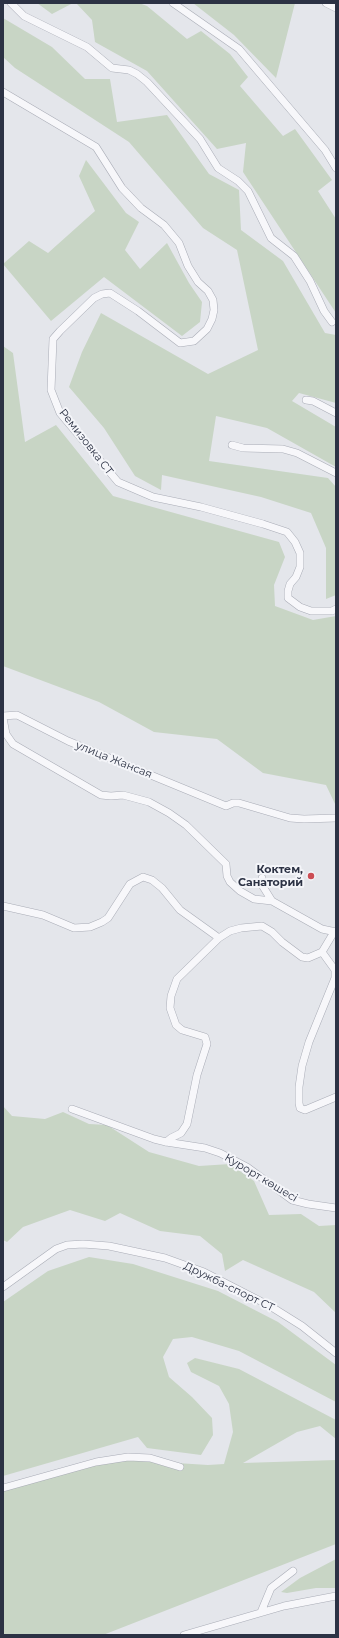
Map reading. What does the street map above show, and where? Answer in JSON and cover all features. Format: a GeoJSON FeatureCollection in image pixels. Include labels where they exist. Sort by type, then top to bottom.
{"type":"FeatureCollection","features":[{"type":"Feature","properties":{"kind":"street"},"geometry":{"type":"LineString","coordinates":[[11,3],[24,16],[87,47],[112,68],[129,70],[147,82],[200,139],[218,168],[238,181],[248,191],[271,238],[294,256],[310,281],[324,311],[332,322]]}},
{"type":"Feature","properties":{"kind":"street"},"geometry":{"type":"LineString","coordinates":[[173,3],[239,50],[325,150],[336,168]]}},
{"type":"Feature","properties":{"kind":"street"},"geometry":{"type":"LineString","coordinates":[[326,3],[336,8]]}},
{"type":"Feature","properties":{"kind":"street","name":"Ремизовка СТ"},"geometry":{"type":"LineString","coordinates":[[3,92],[96,147],[122,188],[141,208],[164,224],[180,243],[188,266],[198,282],[208,292],[213,300],[214,310],[212,319],[207,329],[194,341],[180,343],[138,311],[110,294],[102,294],[94,298],[60,330],[53,339],[51,390],[60,413],[118,482],[153,497],[201,507],[287,532],[295,542],[300,552],[300,567],[296,577],[290,584],[288,598],[300,607],[311,611],[332,611],[336,609]]}},
{"type":"Feature","properties":{"kind":"street"},"geometry":{"type":"LineString","coordinates":[[306,400],[313,401],[336,413]]}},
{"type":"Feature","properties":{"kind":"street"},"geometry":{"type":"LineString","coordinates":[[232,445],[243,448],[283,449],[297,453],[336,473]]}},
{"type":"Feature","properties":{"kind":"street","name":"улица Жансая"},"geometry":{"type":"LineString","coordinates":[[3,717],[17,715],[68,741],[225,806],[240,803],[290,818],[336,818]]}},
{"type":"Feature","properties":{"kind":"street"},"geometry":{"type":"LineString","coordinates":[[3,717],[6,734],[13,744],[101,795],[123,795],[149,802],[169,813],[186,826],[226,864],[227,876],[230,882],[240,891],[254,899],[272,901],[322,929],[335,932],[322,952],[308,958],[302,957],[282,942],[272,932],[262,926],[241,928],[230,931],[219,938],[177,980],[171,996],[170,1008],[176,1025],[182,1030],[205,1038],[207,1044],[197,1075],[187,1124],[181,1133],[166,1142]]}},
{"type":"Feature","properties":{"kind":"street"},"geometry":{"type":"LineString","coordinates":[[3,906],[42,915],[74,928],[90,926],[102,922],[108,918],[130,884],[143,877],[152,880],[162,888],[180,910],[219,938]]}},
{"type":"Feature","properties":{"kind":"street"},"geometry":{"type":"LineString","coordinates":[[262,878],[262,885],[272,901]]}},
{"type":"Feature","properties":{"kind":"street"},"geometry":{"type":"LineString","coordinates":[[322,952],[335,970],[335,978],[309,1042],[302,1066],[299,1087],[300,1108],[305,1110],[336,1097]]}},
{"type":"Feature","properties":{"kind":"street","name":"Курорт көшесі"},"geometry":{"type":"LineString","coordinates":[[72,1109],[166,1142],[205,1148],[220,1153],[247,1167],[292,1200],[336,1208]]}},
{"type":"Feature","properties":{"kind":"street","name":"Дружба-спорт СТ"},"geometry":{"type":"LineString","coordinates":[[3,1287],[56,1249],[67,1245],[83,1244],[108,1246],[165,1258],[204,1272],[270,1306],[302,1326],[336,1353]]}},
{"type":"Feature","properties":{"kind":"street"},"geometry":{"type":"LineString","coordinates":[[3,1488],[96,1462],[128,1457],[150,1458],[180,1467]]}},
{"type":"Feature","properties":{"kind":"street"},"geometry":{"type":"LineString","coordinates":[[261,1612],[271,1588],[293,1571]]}},
{"type":"Feature","properties":{"kind":"street"},"geometry":{"type":"LineString","coordinates":[[184,1635],[284,1606],[336,1596]]}},
{"type":"Feature","properties":{"kind":"green space"},"geometry":{"type":"Polygon","coordinates":[[[37,3],[73,3],[52,14],[37,3]]]}},
{"type":"Feature","properties":{"kind":"green space"},"geometry":{"type":"Polygon","coordinates":[[[76,3],[139,3],[147,6],[187,39],[201,31],[230,54],[248,77],[240,86],[283,136],[295,129],[332,180],[318,191],[336,219],[336,313],[243,172],[246,143],[217,149],[147,71],[95,42],[92,20],[76,3]]]}},
{"type":"Feature","properties":{"kind":"green space"},"geometry":{"type":"Polygon","coordinates":[[[193,3],[295,3],[276,78],[234,35],[193,3]]]}},
{"type":"Feature","properties":{"kind":"green space"},"geometry":{"type":"Polygon","coordinates":[[[3,18],[52,47],[85,79],[110,79],[117,122],[167,115],[209,174],[239,190],[241,230],[283,261],[325,333],[336,335],[336,403],[299,393],[292,401],[336,427],[336,467],[267,428],[216,416],[209,461],[328,478],[336,487],[336,595],[326,599],[326,548],[311,513],[261,497],[162,475],[161,490],[135,476],[104,428],[69,387],[82,352],[101,313],[208,374],[258,350],[237,250],[203,228],[129,142],[15,68],[3,57],[3,18]]]}},
{"type":"Feature","properties":{"kind":"green space"},"geometry":{"type":"Polygon","coordinates":[[[86,160],[126,213],[139,222],[125,250],[140,269],[167,243],[189,283],[202,302],[200,322],[182,336],[104,277],[51,321],[3,264],[29,241],[48,253],[95,211],[79,176],[86,160]]]}},
{"type":"Feature","properties":{"kind":"green space"},"geometry":{"type":"Polygon","coordinates":[[[3,346],[13,353],[25,442],[56,425],[113,496],[279,542],[285,557],[274,585],[275,606],[313,620],[336,616],[336,806],[326,785],[263,773],[217,739],[154,732],[99,702],[3,666],[3,346]]]}},
{"type":"Feature","properties":{"kind":"green space"},"geometry":{"type":"Polygon","coordinates":[[[3,1106],[12,1116],[45,1119],[63,1112],[89,1124],[107,1125],[149,1152],[199,1166],[230,1164],[254,1181],[269,1215],[301,1214],[319,1226],[336,1225],[336,1313],[314,1292],[243,1260],[225,1271],[222,1254],[200,1236],[160,1231],[120,1213],[105,1221],[70,1210],[23,1227],[7,1242],[3,1240],[3,1106]]]}},
{"type":"Feature","properties":{"kind":"green space"},"geometry":{"type":"Polygon","coordinates":[[[89,1257],[133,1264],[218,1291],[278,1322],[336,1365],[336,1402],[239,1351],[192,1337],[173,1339],[163,1357],[169,1377],[192,1397],[212,1418],[213,1435],[201,1455],[147,1448],[138,1437],[3,1476],[3,1302],[48,1271],[89,1257]]]}},
{"type":"Feature","properties":{"kind":"green space"},"geometry":{"type":"Polygon","coordinates":[[[195,1358],[239,1369],[336,1420],[336,1439],[320,1426],[297,1432],[243,1463],[336,1460],[336,1544],[103,1635],[3,1635],[3,1491],[113,1459],[208,1465],[224,1464],[233,1432],[229,1404],[219,1386],[191,1372],[187,1363],[195,1358]]]}},
{"type":"Feature","properties":{"kind":"green space"},"geometry":{"type":"Polygon","coordinates":[[[336,1559],[336,1588],[316,1588],[287,1593],[281,1592],[300,1578],[336,1559]]]}},
{"type":"Feature","properties":{"kind":"place","name":"Коктем, Санаторий"},"geometry":{"type":"Point","coordinates":[311,876]}}]}
